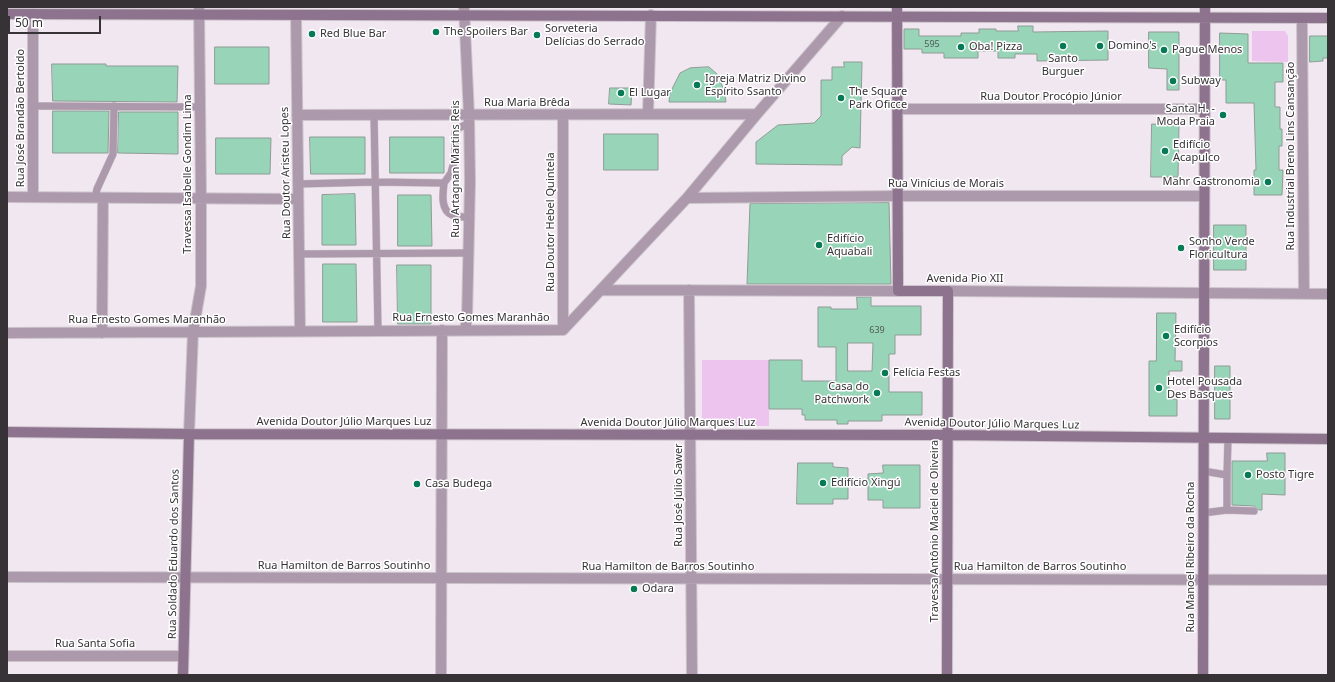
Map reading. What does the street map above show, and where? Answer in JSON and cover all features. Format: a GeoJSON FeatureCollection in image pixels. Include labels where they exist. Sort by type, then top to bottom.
{"type":"FeatureCollection","features":[{"type":"Feature","properties":{"kind":"street","name":"Rua Manoel Ribeiro da Rocha"},"geometry":{"type":"LineString","coordinates":[[1203,675],[1204,579],[1202,438],[1205,7]]}},
{"type":"Feature","properties":{"kind":"street"},"geometry":{"type":"LineString","coordinates":[[7,14],[198,11],[296,15],[464,11],[651,15],[842,16],[897,12],[1205,18],[1328,18]]}},
{"type":"Feature","properties":{"kind":"street","name":"Travessa Isabelle Gondim Lima"},"geometry":{"type":"LineString","coordinates":[[189,434],[193,332],[201,286],[198,11]]}},
{"type":"Feature","properties":{"kind":"street","name":"Rua Artagnan Martins Reis"},"geometry":{"type":"LineString","coordinates":[[464,11],[469,119],[466,330]]}},
{"type":"Feature","properties":{"kind":"street"},"geometry":{"type":"LineString","coordinates":[[897,12],[898,290]]}},
{"type":"Feature","properties":{"kind":"street","name":"Rua José Brandão Bertoldo"},"geometry":{"type":"LineString","coordinates":[[33,14],[33,197]]}},
{"type":"Feature","properties":{"kind":"street","name":"Rua Doutor Aristeu Lopes"},"geometry":{"type":"LineString","coordinates":[[296,15],[300,331]]}},
{"type":"Feature","properties":{"kind":"street"},"geometry":{"type":"LineString","coordinates":[[648,114],[651,15]]}},
{"type":"Feature","properties":{"kind":"street","name":"Rua Ernesto Gomes Maranhão"},"geometry":{"type":"LineString","coordinates":[[7,333],[563,330],[688,198],[757,114],[842,16]]}},
{"type":"Feature","properties":{"kind":"street","name":"Rua Industrial Breno Lins Cansanção"},"geometry":{"type":"LineString","coordinates":[[1302,18],[1304,293]]}},
{"type":"Feature","properties":{"kind":"street","name":"Rua Doutor Procópio Júnior"},"geometry":{"type":"LineString","coordinates":[[898,109],[1204,109]]}},
{"type":"Feature","properties":{"kind":"street","name":"Rua Maria Brêda"},"geometry":{"type":"LineString","coordinates":[[297,116],[374,114],[469,119],[563,115],[757,114]]}},
{"type":"Feature","properties":{"kind":"street","name":"Rua Doutor Hebel Quintela"},"geometry":{"type":"LineString","coordinates":[[563,115],[563,330]]}},
{"type":"Feature","properties":{"kind":"street","name":"Rua Vinícius de Morais"},"geometry":{"type":"LineString","coordinates":[[688,198],[1204,196]]}},
{"type":"Feature","properties":{"kind":"street"},"geometry":{"type":"LineString","coordinates":[[7,197],[298,199]]}},
{"type":"Feature","properties":{"kind":"street"},"geometry":{"type":"LineString","coordinates":[[99,198],[102,333]]}},
{"type":"Feature","properties":{"kind":"street","name":"Avenida Pio XII"},"geometry":{"type":"LineString","coordinates":[[602,290],[948,290],[1328,294]]}},
{"type":"Feature","properties":{"kind":"street","name":"Rua José Júlio Sawer"},"geometry":{"type":"LineString","coordinates":[[689,290],[692,675]]}},
{"type":"Feature","properties":{"kind":"street","name":"Travessa Antônio Maciel de Oliveira"},"geometry":{"type":"LineString","coordinates":[[946,675],[948,290]]}},
{"type":"Feature","properties":{"kind":"street"},"geometry":{"type":"LineString","coordinates":[[441,675],[442,330]]}},
{"type":"Feature","properties":{"kind":"street","name":"Avenida Doutor Júlio Marques Luz"},"geometry":{"type":"LineString","coordinates":[[7,432],[189,434],[948,434],[1228,439],[1328,439]]}},
{"type":"Feature","properties":{"kind":"street","name":"Rua Soldado Eduardo dos Santos"},"geometry":{"type":"LineString","coordinates":[[183,675],[189,434]]}},
{"type":"Feature","properties":{"kind":"street","name":"Rua Hamilton de Barros Soutinho"},"geometry":{"type":"LineString","coordinates":[[7,577],[1328,580]]}},
{"type":"Feature","properties":{"kind":"street","name":"Rua Santa Sofia"},"geometry":{"type":"LineString","coordinates":[[7,656],[183,656]]}},
{"type":"Feature","properties":{"kind":"lane"},"geometry":{"type":"LineString","coordinates":[[33,106],[200,107]]}},
{"type":"Feature","properties":{"kind":"lane"},"geometry":{"type":"LineString","coordinates":[[99,198],[97,189],[113,154],[114,106]]}},
{"type":"Feature","properties":{"kind":"lane"},"geometry":{"type":"LineString","coordinates":[[374,114],[378,331]]}},
{"type":"Feature","properties":{"kind":"lane"},"geometry":{"type":"LineString","coordinates":[[468,217],[452,215],[446,210],[443,202],[444,183],[451,173],[455,158],[456,133],[459,128],[469,119]]}},
{"type":"Feature","properties":{"kind":"lane"},"geometry":{"type":"LineString","coordinates":[[298,184],[375,182],[444,183]]}},
{"type":"Feature","properties":{"kind":"lane"},"geometry":{"type":"LineString","coordinates":[[299,254],[468,253]]}},
{"type":"Feature","properties":{"kind":"lane"},"geometry":{"type":"LineString","coordinates":[[1227,510],[1226,475],[1228,439]]}},
{"type":"Feature","properties":{"kind":"lane"},"geometry":{"type":"LineString","coordinates":[[1203,471],[1226,475]]}},
{"type":"Feature","properties":{"kind":"lane"},"geometry":{"type":"LineString","coordinates":[[1203,513],[1227,510],[1254,511]]}},
{"type":"Feature","properties":{"kind":"shaded area"},"geometry":{"type":"Polygon","coordinates":[[[1252,31],[1285,31],[1288,36],[1288,62],[1252,61],[1252,31]]]}},
{"type":"Feature","properties":{"kind":"shaded area"},"geometry":{"type":"Polygon","coordinates":[[[702,360],[769,360],[769,426],[702,426],[702,360]]]}},
{"type":"Feature","properties":{"kind":"building"},"geometry":{"type":"Polygon","coordinates":[[[1018,26],[1033,26],[1033,32],[1108,31],[1108,60],[1037,61],[1037,54],[1015,54],[1015,58],[998,58],[998,51],[978,51],[978,58],[944,58],[944,53],[922,53],[922,49],[904,49],[904,29],[919,29],[919,36],[961,36],[961,33],[979,33],[979,29],[1018,31],[1018,26]]]}},
{"type":"Feature","properties":{"kind":"building","name":"Pague Menos"},"geometry":{"type":"Polygon","coordinates":[[[1149,32],[1179,32],[1179,90],[1167,90],[1167,69],[1149,68],[1149,32]]]}},
{"type":"Feature","properties":{"kind":"building"},"geometry":{"type":"Polygon","coordinates":[[[1220,33],[1248,34],[1248,63],[1283,63],[1283,82],[1275,82],[1275,107],[1280,107],[1280,129],[1282,129],[1282,146],[1279,146],[1279,170],[1283,170],[1282,195],[1254,195],[1254,170],[1256,170],[1254,103],[1226,103],[1226,80],[1220,80],[1220,33]]]}},
{"type":"Feature","properties":{"kind":"building"},"geometry":{"type":"Polygon","coordinates":[[[1310,36],[1328,36],[1328,58],[1323,58],[1323,61],[1310,62],[1310,36]]]}},
{"type":"Feature","properties":{"kind":"building"},"geometry":{"type":"Polygon","coordinates":[[[215,47],[269,47],[269,84],[215,84],[215,47]]]}},
{"type":"Feature","properties":{"kind":"building","name":"The Square Park Oficce"},"geometry":{"type":"Polygon","coordinates":[[[844,62],[862,62],[860,148],[852,147],[842,156],[842,165],[756,164],[756,142],[778,125],[814,123],[821,116],[821,80],[832,80],[832,67],[844,67],[844,62]]]}},
{"type":"Feature","properties":{"kind":"building"},"geometry":{"type":"Polygon","coordinates":[[[52,64],[178,66],[177,102],[53,101],[52,64]]]}},
{"type":"Feature","properties":{"kind":"building","name":"Igreja Matriz Divino Espírito Ssanto"},"geometry":{"type":"Polygon","coordinates":[[[709,67],[717,74],[724,90],[726,102],[669,102],[670,93],[680,73],[690,68],[709,67]]]}},
{"type":"Feature","properties":{"kind":"building","name":"El Lugar"},"geometry":{"type":"Polygon","coordinates":[[[610,88],[632,88],[631,105],[609,104],[610,88]]]}},
{"type":"Feature","properties":{"kind":"building"},"geometry":{"type":"Polygon","coordinates":[[[53,111],[109,111],[108,153],[53,153],[53,111]]]}},
{"type":"Feature","properties":{"kind":"building"},"geometry":{"type":"Polygon","coordinates":[[[119,112],[178,112],[178,154],[118,153],[119,112]]]}},
{"type":"Feature","properties":{"kind":"building","name":"Edifício Acapulco"},"geometry":{"type":"Polygon","coordinates":[[[1152,124],[1179,125],[1178,177],[1151,177],[1152,124]]]}},
{"type":"Feature","properties":{"kind":"building"},"geometry":{"type":"Polygon","coordinates":[[[604,134],[658,134],[658,170],[604,170],[604,134]]]}},
{"type":"Feature","properties":{"kind":"building"},"geometry":{"type":"Polygon","coordinates":[[[310,137],[365,137],[365,174],[311,174],[310,137]]]}},
{"type":"Feature","properties":{"kind":"building"},"geometry":{"type":"Polygon","coordinates":[[[390,137],[444,137],[444,173],[390,173],[390,137]]]}},
{"type":"Feature","properties":{"kind":"building"},"geometry":{"type":"Polygon","coordinates":[[[216,138],[271,138],[270,174],[216,174],[216,138]]]}},
{"type":"Feature","properties":{"kind":"building"},"geometry":{"type":"Polygon","coordinates":[[[355,194],[356,245],[322,245],[322,195],[355,194]]]}},
{"type":"Feature","properties":{"kind":"building"},"geometry":{"type":"Polygon","coordinates":[[[398,195],[431,195],[432,246],[398,246],[398,195]]]}},
{"type":"Feature","properties":{"kind":"building","name":"Edifício Aquabali"},"geometry":{"type":"Polygon","coordinates":[[[889,203],[891,284],[747,284],[750,204],[889,203]]]}},
{"type":"Feature","properties":{"kind":"building"},"geometry":{"type":"Polygon","coordinates":[[[1214,225],[1246,225],[1246,270],[1214,270],[1214,225]]]}},
{"type":"Feature","properties":{"kind":"building"},"geometry":{"type":"Polygon","coordinates":[[[323,264],[356,264],[357,322],[323,322],[323,264]]]}},
{"type":"Feature","properties":{"kind":"building"},"geometry":{"type":"Polygon","coordinates":[[[397,265],[431,265],[431,324],[398,324],[397,265]]]}},
{"type":"Feature","properties":{"kind":"building"},"geometry":{"type":"Polygon","coordinates":[[[857,297],[871,297],[871,306],[921,306],[921,335],[895,335],[895,354],[889,354],[889,392],[922,392],[922,415],[882,415],[882,421],[848,421],[848,424],[837,424],[837,420],[805,420],[805,415],[802,415],[802,409],[769,409],[769,360],[802,360],[802,381],[836,381],[836,347],[818,347],[818,307],[831,307],[831,309],[857,309],[857,297]],[[848,343],[848,371],[872,371],[873,343],[848,343]]]}},
{"type":"Feature","properties":{"kind":"building"},"geometry":{"type":"Polygon","coordinates":[[[1157,313],[1176,313],[1175,361],[1182,361],[1182,371],[1169,371],[1169,399],[1177,399],[1177,416],[1149,416],[1149,361],[1156,361],[1157,313]]]}},
{"type":"Feature","properties":{"kind":"building"},"geometry":{"type":"Polygon","coordinates":[[[1215,366],[1230,366],[1230,419],[1215,419],[1215,366]]]}},
{"type":"Feature","properties":{"kind":"building"},"geometry":{"type":"Polygon","coordinates":[[[1267,453],[1285,453],[1285,495],[1262,494],[1262,510],[1259,510],[1254,506],[1232,505],[1232,461],[1267,461],[1267,453]]]}},
{"type":"Feature","properties":{"kind":"building","name":"Edifício Xingú"},"geometry":{"type":"Polygon","coordinates":[[[798,463],[833,463],[833,467],[848,468],[848,499],[833,499],[833,504],[797,504],[798,463]]]}},
{"type":"Feature","properties":{"kind":"building"},"geometry":{"type":"Polygon","coordinates":[[[883,465],[920,465],[920,508],[883,508],[883,500],[868,500],[868,474],[883,473],[883,465]]]}},
{"type":"Feature","properties":{"kind":"place","name":"The Spoilers Bar"},"geometry":{"type":"Point","coordinates":[436,32]}},
{"type":"Feature","properties":{"kind":"place","name":"Red Blue Bar"},"geometry":{"type":"Point","coordinates":[312,34]}},
{"type":"Feature","properties":{"kind":"place","name":"Sorveteria Delícias do Serrado"},"geometry":{"type":"Point","coordinates":[537,35]}},
{"type":"Feature","properties":{"kind":"place","name":"Santo Burguer"},"geometry":{"type":"Point","coordinates":[1063,46]}},
{"type":"Feature","properties":{"kind":"place","name":"Domino's"},"geometry":{"type":"Point","coordinates":[1100,46]}},
{"type":"Feature","properties":{"kind":"place","name":"Oba! Pizza"},"geometry":{"type":"Point","coordinates":[961,47]}},
{"type":"Feature","properties":{"kind":"place","name":"Pague Menos"},"geometry":{"type":"Point","coordinates":[1164,50]}},
{"type":"Feature","properties":{"kind":"place","name":"Subway"},"geometry":{"type":"Point","coordinates":[1173,81]}},
{"type":"Feature","properties":{"kind":"place","name":"Igreja Matriz Divino Espírito Ssanto"},"geometry":{"type":"Point","coordinates":[697,85]}},
{"type":"Feature","properties":{"kind":"place","name":"El Lugar"},"geometry":{"type":"Point","coordinates":[621,93]}},
{"type":"Feature","properties":{"kind":"place","name":"The Square Park Oficce"},"geometry":{"type":"Point","coordinates":[841,98]}},
{"type":"Feature","properties":{"kind":"place","name":"Santa H. - Moda Praia"},"geometry":{"type":"Point","coordinates":[1223,115]}},
{"type":"Feature","properties":{"kind":"place","name":"Edifício Acapulco"},"geometry":{"type":"Point","coordinates":[1165,151]}},
{"type":"Feature","properties":{"kind":"place","name":"Mahr Gastronomia"},"geometry":{"type":"Point","coordinates":[1268,182]}},
{"type":"Feature","properties":{"kind":"place","name":"Edifício Aquabali"},"geometry":{"type":"Point","coordinates":[819,245]}},
{"type":"Feature","properties":{"kind":"place","name":"Sonho Verde Floricultura"},"geometry":{"type":"Point","coordinates":[1181,248]}},
{"type":"Feature","properties":{"kind":"place","name":"Edifício Scorpios"},"geometry":{"type":"Point","coordinates":[1166,336]}},
{"type":"Feature","properties":{"kind":"place","name":"Felícia Festas"},"geometry":{"type":"Point","coordinates":[885,373]}},
{"type":"Feature","properties":{"kind":"place","name":"Hotel Pousada Des Basques"},"geometry":{"type":"Point","coordinates":[1159,388]}},
{"type":"Feature","properties":{"kind":"place","name":"Casa do Patchwork"},"geometry":{"type":"Point","coordinates":[877,393]}},
{"type":"Feature","properties":{"kind":"place","name":"Posto Tigre"},"geometry":{"type":"Point","coordinates":[1248,475]}},
{"type":"Feature","properties":{"kind":"place","name":"Edifício Xingú"},"geometry":{"type":"Point","coordinates":[823,483]}},
{"type":"Feature","properties":{"kind":"place","name":"Casa Budega"},"geometry":{"type":"Point","coordinates":[417,484]}},
{"type":"Feature","properties":{"kind":"place","name":"Odara"},"geometry":{"type":"Point","coordinates":[634,589]}}]}
